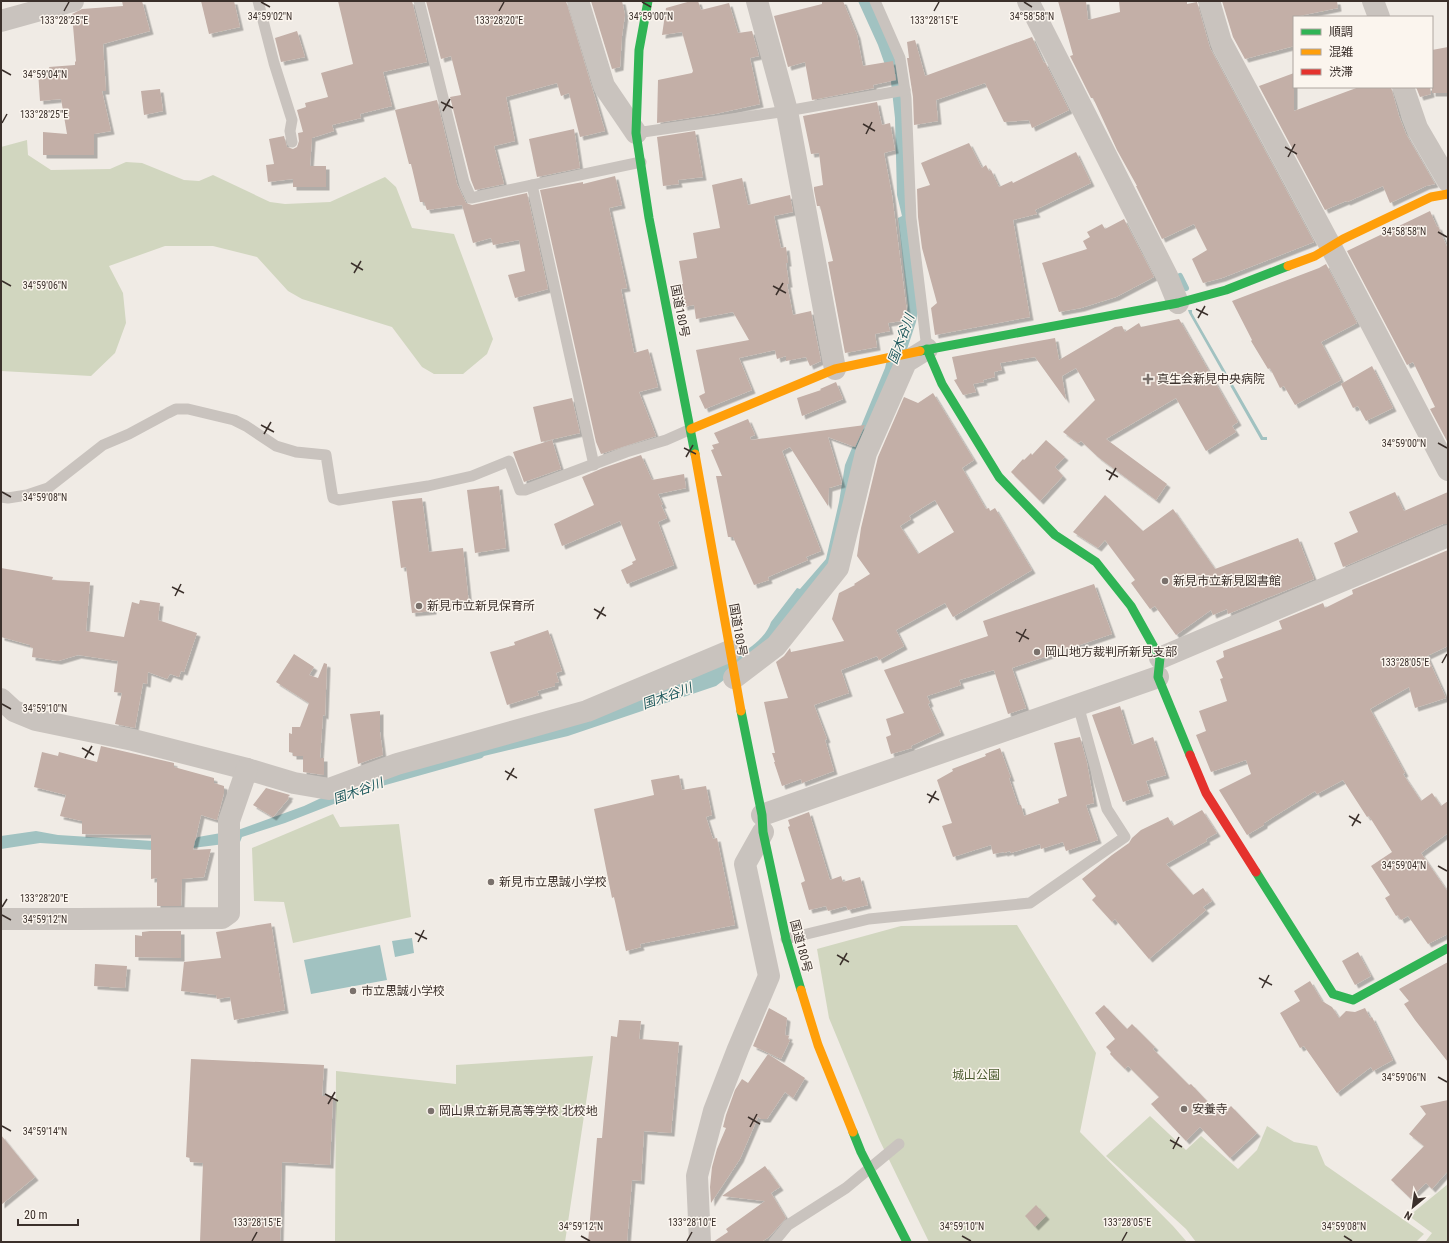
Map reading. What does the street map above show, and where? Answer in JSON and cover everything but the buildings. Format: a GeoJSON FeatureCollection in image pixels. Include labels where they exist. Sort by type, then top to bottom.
{"type":"FeatureCollection","features":[{"type":"Feature","properties":{"kind":"main road","name":"国道180号"},"geometry":{"type":"LineString","coordinates":[[648,1],[639,50],[636,133],[649,218],[691,429],[734,678],[786,940],[818,1045],[861,1152],[908,1242]]}},
{"type":"Feature","properties":{"kind":"main road"},"geometry":{"type":"LineString","coordinates":[[691,429],[835,369],[927,349],[1178,303],[1226,290],[1315,256],[1343,239],[1403,210],[1431,197],[1448,194]]}},
{"type":"Feature","properties":{"kind":"main road"},"geometry":{"type":"LineString","coordinates":[[927,349],[942,384],[999,478],[1055,535],[1096,562],[1131,606],[1159,668],[1206,793],[1333,994],[1353,1000],[1448,948]]}},
{"type":"Feature","properties":{"kind":"street"},"geometry":{"type":"LineString","coordinates":[[1,21],[73,1]]}},
{"type":"Feature","properties":{"kind":"street"},"geometry":{"type":"LineString","coordinates":[[578,1],[604,86],[636,133]]}},
{"type":"Feature","properties":{"kind":"street"},"geometry":{"type":"LineString","coordinates":[[757,1],[787,111],[835,369]]}},
{"type":"Feature","properties":{"kind":"street"},"geometry":{"type":"LineString","coordinates":[[1028,1],[1167,276],[1178,303]]}},
{"type":"Feature","properties":{"kind":"street"},"geometry":{"type":"LineString","coordinates":[[1209,1],[1221,42],[1448,470]]}},
{"type":"Feature","properties":{"kind":"street"},"geometry":{"type":"LineString","coordinates":[[1373,1],[1379,16]]}},
{"type":"Feature","properties":{"kind":"street"},"geometry":{"type":"LineString","coordinates":[[1403,88],[1417,128],[1448,181]]}},
{"type":"Feature","properties":{"kind":"street"},"geometry":{"type":"LineString","coordinates":[[734,678],[776,646],[838,568],[866,453],[906,362],[927,349]]}},
{"type":"Feature","properties":{"kind":"street"},"geometry":{"type":"LineString","coordinates":[[700,1242],[697,1176],[714,1111],[769,976],[745,864],[762,824],[1078,705],[1448,536]]}},
{"type":"Feature","properties":{"kind":"street"},"geometry":{"type":"LineString","coordinates":[[1,699],[14,711],[36,720],[132,740],[247,769],[294,783],[329,789],[397,764],[587,711],[730,651]]}},
{"type":"Feature","properties":{"kind":"street"},"geometry":{"type":"LineString","coordinates":[[1,919],[222,918],[229,913],[229,821],[247,769]]}},
{"type":"Feature","properties":{"kind":"lane"},"geometry":{"type":"LineString","coordinates":[[258,1],[274,63],[292,120],[290,131],[292,142]]}},
{"type":"Feature","properties":{"kind":"lane"},"geometry":{"type":"LineString","coordinates":[[419,1],[464,182],[471,198],[641,162]]}},
{"type":"Feature","properties":{"kind":"lane"},"geometry":{"type":"LineString","coordinates":[[875,1],[900,58],[905,90],[912,218],[927,349]]}},
{"type":"Feature","properties":{"kind":"lane"},"geometry":{"type":"LineString","coordinates":[[636,133],[787,111],[905,90]]}},
{"type":"Feature","properties":{"kind":"lane"},"geometry":{"type":"LineString","coordinates":[[532,185],[594,465]]}},
{"type":"Feature","properties":{"kind":"lane"},"geometry":{"type":"LineString","coordinates":[[1,497],[8,498],[27,495],[48,488],[103,445],[129,434],[176,409],[188,410],[234,420],[246,426],[276,446],[296,452],[326,456],[332,493],[334,498],[339,500],[351,497],[388,493],[472,476],[509,461],[520,490],[525,490],[626,452],[666,440],[691,429]]}},
{"type":"Feature","properties":{"kind":"lane"},"geometry":{"type":"LineString","coordinates":[[786,940],[869,919],[1030,903],[1125,837],[1107,809],[1078,705]]}},
{"type":"Feature","properties":{"kind":"lane"},"geometry":{"type":"LineString","coordinates":[[774,1242],[788,1225],[846,1188],[899,1144]]}},
{"type":"Feature","properties":{"kind":"green space"},"geometry":{"type":"Polygon","coordinates":[[[27,140],[28,155],[51,170],[110,169],[126,162],[142,163],[184,180],[199,181],[213,175],[270,202],[285,204],[330,202],[385,177],[396,187],[412,228],[454,234],[493,339],[487,354],[463,374],[434,374],[422,367],[392,327],[302,299],[288,291],[257,257],[213,246],[165,246],[109,266],[123,293],[126,323],[115,353],[91,376],[1,371],[1,147],[27,140]]]}},
{"type":"Feature","properties":{"kind":"green space"},"geometry":{"type":"Polygon","coordinates":[[[333,814],[340,827],[399,824],[411,917],[293,943],[284,902],[254,901],[252,848],[333,814]]]}},
{"type":"Feature","properties":{"kind":"green space","name":"城山公園"},"geometry":{"type":"Polygon","coordinates":[[[1017,925],[1096,1053],[1080,1132],[1187,1242],[929,1242],[879,1139],[829,1018],[817,949],[901,926],[1017,925]]]}},
{"type":"Feature","properties":{"kind":"green space"},"geometry":{"type":"Polygon","coordinates":[[[593,1056],[565,1242],[335,1242],[336,1071],[456,1084],[456,1065],[593,1056]]]}},
{"type":"Feature","properties":{"kind":"green space"},"geometry":{"type":"Polygon","coordinates":[[[1150,1116],[1186,1150],[1201,1136],[1238,1169],[1257,1150],[1267,1126],[1294,1142],[1317,1146],[1325,1165],[1424,1234],[1416,1242],[1196,1242],[1186,1229],[1106,1156],[1150,1116]]]}},
{"type":"Feature","properties":{"kind":"green space"},"geometry":{"type":"Polygon","coordinates":[[[1448,1184],[1448,1242],[1425,1242],[1432,1233],[1409,1216],[1448,1184]]]}},
{"type":"Feature","properties":{"kind":"water","name":"国木谷川"},"geometry":{"type":"Polygon","coordinates":[[[858,1],[872,1],[901,74],[918,310],[916,322],[836,565],[763,650],[716,686],[568,736],[484,756],[482,758],[375,788],[285,823],[242,837],[240,842],[169,851],[40,843],[1,849],[1,836],[36,831],[58,835],[169,842],[195,840],[198,837],[238,830],[304,806],[334,792],[708,671],[735,657],[761,638],[767,631],[771,622],[797,588],[800,589],[826,559],[839,502],[845,465],[885,368],[889,351],[896,342],[906,318],[908,306],[898,218],[902,216],[897,195],[895,118],[891,82],[878,45],[858,1]]]}},
{"type":"Feature","properties":{"kind":"water"},"geometry":{"type":"Polygon","coordinates":[[[1188,310],[1192,310],[1192,313],[1263,437],[1267,437],[1267,440],[1261,440],[1188,310]]]}},
{"type":"Feature","properties":{"kind":"water"},"geometry":{"type":"Polygon","coordinates":[[[412,938],[414,953],[395,957],[392,941],[412,938]]]}},
{"type":"Feature","properties":{"kind":"water"},"geometry":{"type":"Polygon","coordinates":[[[380,945],[387,980],[311,994],[304,960],[380,945]]]}},
{"type":"Feature","properties":{"kind":"waterway"},"geometry":{"type":"LineString","coordinates":[[1180,276],[1186,288]]}},
{"type":"Feature","properties":{"kind":"traffic: fast"},"geometry":{"type":"LineString","coordinates":[[648,1],[639,50],[636,133],[649,218],[695,454]]}},
{"type":"Feature","properties":{"kind":"traffic: fast"},"geometry":{"type":"LineString","coordinates":[[920,351],[1178,303],[1226,290],[1288,266]]}},
{"type":"Feature","properties":{"kind":"traffic: fast"},"geometry":{"type":"LineString","coordinates":[[927,349],[942,384],[999,477],[1055,535],[1096,562],[1131,606],[1160,658],[1158,677],[1190,755]]}},
{"type":"Feature","properties":{"kind":"traffic: fast"},"geometry":{"type":"LineString","coordinates":[[741,711],[762,815],[763,832],[786,939],[801,990]]}},
{"type":"Feature","properties":{"kind":"traffic: fast"},"geometry":{"type":"LineString","coordinates":[[1256,872],[1333,994],[1353,1000],[1448,948]]}},
{"type":"Feature","properties":{"kind":"traffic: fast"},"geometry":{"type":"LineString","coordinates":[[853,1132],[861,1152],[907,1242]]}},
{"type":"Feature","properties":{"kind":"traffic: slow"},"geometry":{"type":"LineString","coordinates":[[1288,266],[1315,256],[1343,239],[1431,197],[1448,194]]}},
{"type":"Feature","properties":{"kind":"traffic: slow"},"geometry":{"type":"LineString","coordinates":[[691,429],[835,369],[920,351]]}},
{"type":"Feature","properties":{"kind":"traffic: slow"},"geometry":{"type":"LineString","coordinates":[[695,454],[741,711]]}},
{"type":"Feature","properties":{"kind":"traffic: slow"},"geometry":{"type":"LineString","coordinates":[[801,990],[818,1045],[853,1132]]}},
{"type":"Feature","properties":{"kind":"traffic: jam"},"geometry":{"type":"LineString","coordinates":[[1190,755],[1206,793],[1256,872]]}},
{"type":"Feature","properties":{"kind":"place","name":"真生会新見中央病院"},"geometry":{"type":"Point","coordinates":[1148,379]}},
{"type":"Feature","properties":{"kind":"place","name":"新見市立新見図書館"},"geometry":{"type":"Point","coordinates":[1165,581]}},
{"type":"Feature","properties":{"kind":"place","name":"新見市立新見保育所"},"geometry":{"type":"Point","coordinates":[419,606]}},
{"type":"Feature","properties":{"kind":"place","name":"岡山地方裁判所新見支部"},"geometry":{"type":"Point","coordinates":[1037,652]}},
{"type":"Feature","properties":{"kind":"place","name":"新見市立思誠小学校"},"geometry":{"type":"Point","coordinates":[491,882]}},
{"type":"Feature","properties":{"kind":"place","name":"市立思誠小学校"},"geometry":{"type":"Point","coordinates":[353,991]}},
{"type":"Feature","properties":{"kind":"place","name":"安養寺"},"geometry":{"type":"Point","coordinates":[1184,1109]}},
{"type":"Feature","properties":{"kind":"place","name":"岡山県立新見高等学校 北校地"},"geometry":{"type":"Point","coordinates":[431,1111]}}]}
